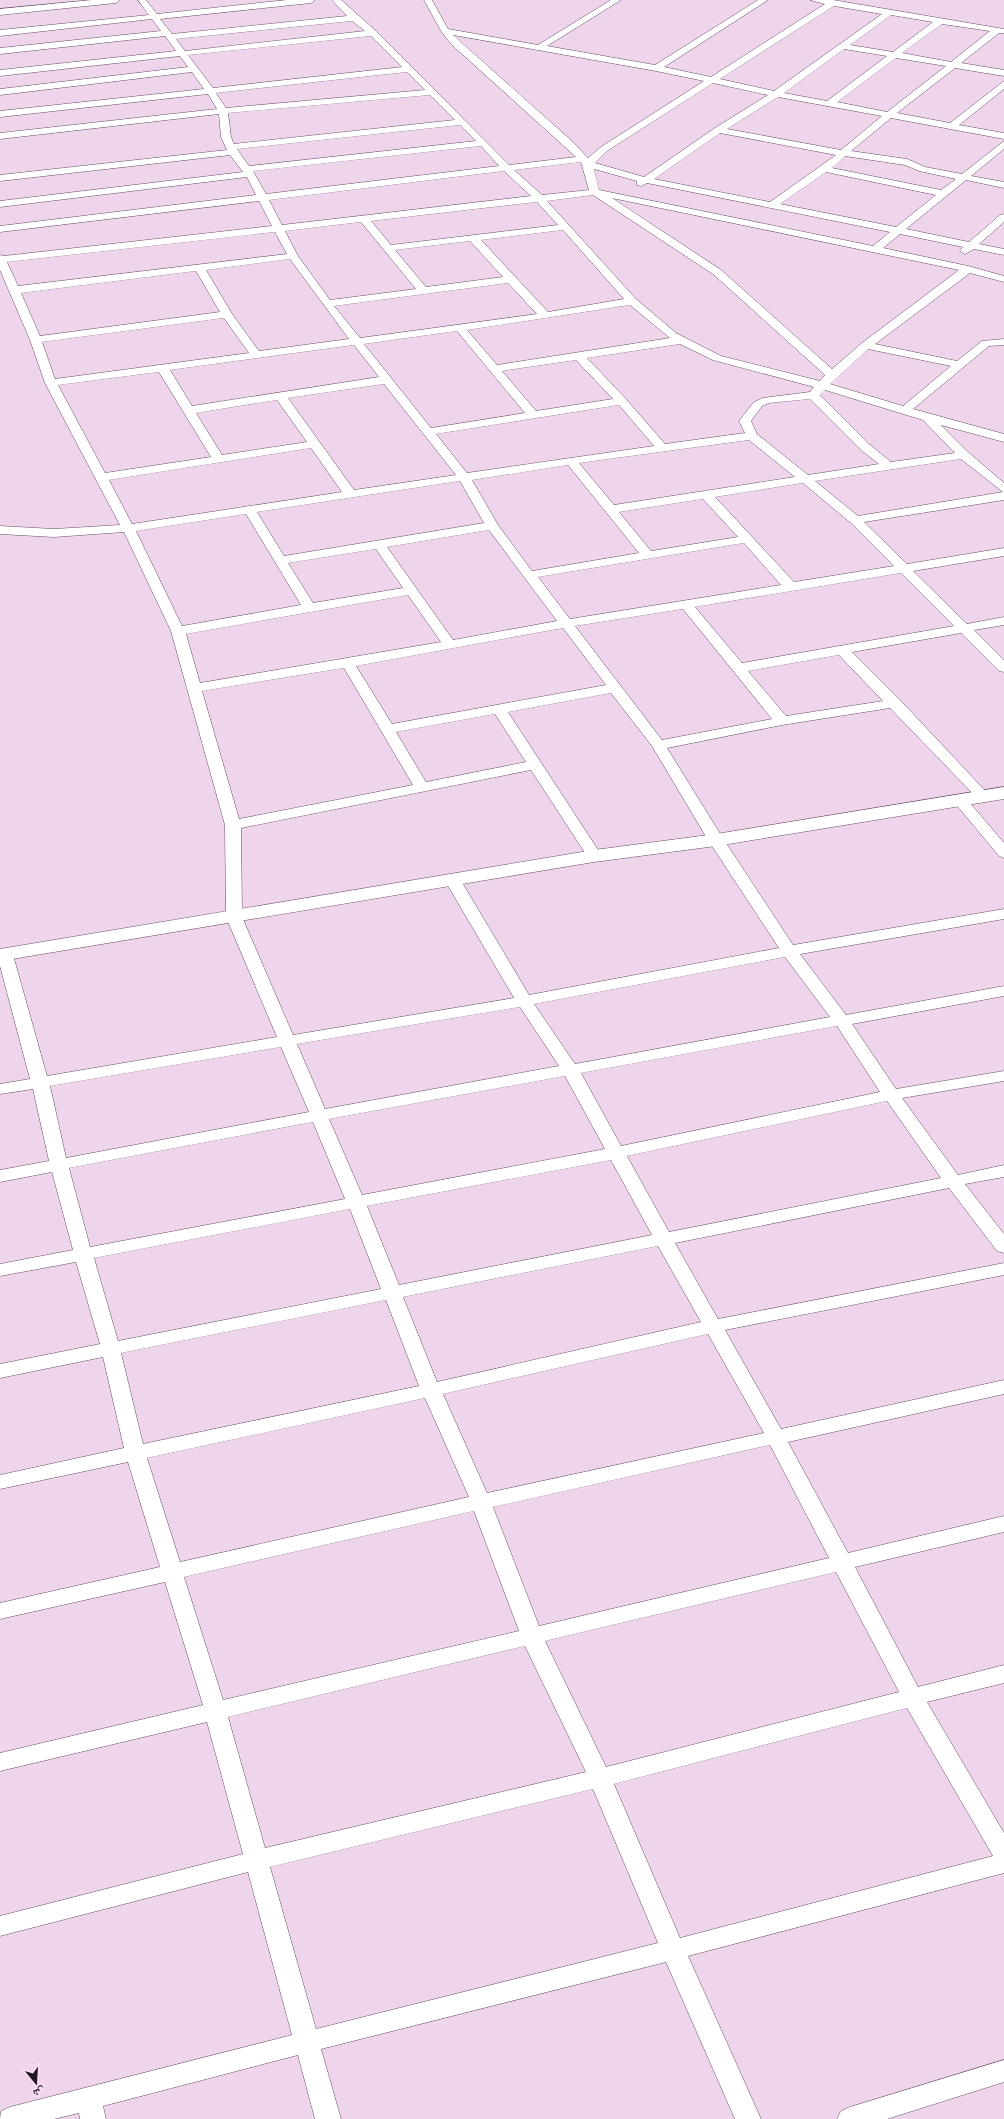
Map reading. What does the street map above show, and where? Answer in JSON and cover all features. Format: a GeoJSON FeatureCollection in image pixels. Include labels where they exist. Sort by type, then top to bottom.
{"type":"FeatureCollection","features":[{"type":"Feature","properties":{"kind":"street"},"geometry":{"type":"LineString","coordinates":[[0,12],[116,0]]}},
{"type":"Feature","properties":{"kind":"street"},"geometry":{"type":"LineString","coordinates":[[142,0],[210,90],[223,111],[226,138],[263,198],[293,256],[327,304],[385,380],[464,477],[492,526],[658,745],[716,840],[789,951],[841,1020],[891,1095],[953,1181],[1004,1247]]}},
{"type":"Feature","properties":{"kind":"street"},"geometry":{"type":"LineString","coordinates":[[0,33],[311,0]]}},
{"type":"Feature","properties":{"kind":"street"},"geometry":{"type":"LineString","coordinates":[[336,0],[354,18],[373,33],[506,168],[539,198],[632,301],[672,335],[716,358],[816,391],[865,447],[888,466]]}},
{"type":"Feature","properties":{"kind":"street"},"geometry":{"type":"LineString","coordinates":[[428,0],[445,32],[454,42],[571,145],[585,162],[595,192],[717,272],[832,375]]}},
{"type":"Feature","properties":{"kind":"street"},"geometry":{"type":"LineString","coordinates":[[540,47],[617,0]]}},
{"type":"Feature","properties":{"kind":"street"},"geometry":{"type":"LineString","coordinates":[[656,68],[764,0]]}},
{"type":"Feature","properties":{"kind":"street"},"geometry":{"type":"LineString","coordinates":[[814,0],[1001,31]]}},
{"type":"Feature","properties":{"kind":"street"},"geometry":{"type":"LineString","coordinates":[[585,162],[833,3]]}},
{"type":"Feature","properties":{"kind":"street"},"geometry":{"type":"LineString","coordinates":[[619,197],[718,130],[776,94],[889,13]]}},
{"type":"Feature","properties":{"kind":"street"},"geometry":{"type":"LineString","coordinates":[[0,72],[13,71],[68,54],[169,35],[354,18]]}},
{"type":"Feature","properties":{"kind":"street"},"geometry":{"type":"LineString","coordinates":[[830,103],[940,21]]}},
{"type":"Feature","properties":{"kind":"street"},"geometry":{"type":"LineString","coordinates":[[49,28],[68,54]]}},
{"type":"Feature","properties":{"kind":"street"},"geometry":{"type":"LineString","coordinates":[[772,205],[824,169],[954,64],[1001,31]]}},
{"type":"Feature","properties":{"kind":"street"},"geometry":{"type":"LineString","coordinates":[[445,32],[656,68],[713,79],[776,94],[1004,136]]}},
{"type":"Feature","properties":{"kind":"street"},"geometry":{"type":"LineString","coordinates":[[1,50],[68,54],[181,52],[373,33]]}},
{"type":"Feature","properties":{"kind":"street"},"geometry":{"type":"LineString","coordinates":[[842,46],[1004,72]]}},
{"type":"Feature","properties":{"kind":"street"},"geometry":{"type":"LineString","coordinates":[[0,92],[194,69]]}},
{"type":"Feature","properties":{"kind":"street"},"geometry":{"type":"LineString","coordinates":[[0,114],[408,69]]}},
{"type":"Feature","properties":{"kind":"street"},"geometry":{"type":"LineString","coordinates":[[13,71],[37,110]]}},
{"type":"Feature","properties":{"kind":"street"},"geometry":{"type":"LineString","coordinates":[[78,83],[103,103],[119,122]]}},
{"type":"Feature","properties":{"kind":"street"},"geometry":{"type":"LineString","coordinates":[[952,126],[1004,84]]}},
{"type":"Feature","properties":{"kind":"street"},"geometry":{"type":"LineString","coordinates":[[0,136],[223,111],[430,92]]}},
{"type":"Feature","properties":{"kind":"street"},"geometry":{"type":"LineString","coordinates":[[0,178],[461,122]]}},
{"type":"Feature","properties":{"kind":"street"},"geometry":{"type":"LineString","coordinates":[[718,130],[843,153],[907,162],[922,169],[1004,185]]}},
{"type":"Feature","properties":{"kind":"street"},"geometry":{"type":"LineString","coordinates":[[0,204],[483,143]]}},
{"type":"Feature","properties":{"kind":"street"},"geometry":{"type":"LineString","coordinates":[[875,250],[901,231],[1004,144]]}},
{"type":"Feature","properties":{"kind":"street"},"geometry":{"type":"LineString","coordinates":[[0,228],[506,168],[585,162],[645,180],[1004,252]]}},
{"type":"Feature","properties":{"kind":"street"},"geometry":{"type":"LineString","coordinates":[[824,169],[944,194]]}},
{"type":"Feature","properties":{"kind":"street"},"geometry":{"type":"LineString","coordinates":[[748,2119],[673,1950],[600,1778],[532,1637],[481,1502],[431,1390],[394,1294],[356,1202],[234,917],[233,826],[196,688],[178,631],[128,528],[100,478],[51,383],[36,340],[0,259],[595,192],[968,269],[1004,279]]}},
{"type":"Feature","properties":{"kind":"street"},"geometry":{"type":"LineString","coordinates":[[948,265],[1004,217]]}},
{"type":"Feature","properties":{"kind":"street"},"geometry":{"type":"LineString","coordinates":[[363,218],[423,290]]}},
{"type":"Feature","properties":{"kind":"street"},"geometry":{"type":"LineString","coordinates":[[388,248],[564,227]]}},
{"type":"Feature","properties":{"kind":"street"},"geometry":{"type":"LineString","coordinates":[[472,237],[545,316]]}},
{"type":"Feature","properties":{"kind":"street"},"geometry":{"type":"LineString","coordinates":[[15,290],[293,256]]}},
{"type":"Feature","properties":{"kind":"street"},"geometry":{"type":"LineString","coordinates":[[200,268],[227,314],[255,354]]}},
{"type":"Feature","properties":{"kind":"street"},"geometry":{"type":"LineString","coordinates":[[816,391],[866,346],[968,269]]}},
{"type":"Feature","properties":{"kind":"street"},"geometry":{"type":"LineString","coordinates":[[327,304],[511,279]]}},
{"type":"Feature","properties":{"kind":"street"},"geometry":{"type":"LineString","coordinates":[[51,383],[255,354],[545,316],[632,301]]}},
{"type":"Feature","properties":{"kind":"street"},"geometry":{"type":"LineString","coordinates":[[36,340],[227,314]]}},
{"type":"Feature","properties":{"kind":"street"},"geometry":{"type":"LineString","coordinates":[[459,327],[534,416]]}},
{"type":"Feature","properties":{"kind":"street"},"geometry":{"type":"LineString","coordinates":[[495,369],[681,340]]}},
{"type":"Feature","properties":{"kind":"street"},"geometry":{"type":"LineString","coordinates":[[904,411],[986,343],[1004,342]]}},
{"type":"Feature","properties":{"kind":"street"},"geometry":{"type":"LineString","coordinates":[[866,346],[960,365]]}},
{"type":"Feature","properties":{"kind":"street"},"geometry":{"type":"LineString","coordinates":[[578,355],[622,401],[661,448]]}},
{"type":"Feature","properties":{"kind":"street"},"geometry":{"type":"LineString","coordinates":[[162,367],[218,459]]}},
{"type":"Feature","properties":{"kind":"street"},"geometry":{"type":"LineString","coordinates":[[189,410],[385,380]]}},
{"type":"Feature","properties":{"kind":"street"},"geometry":{"type":"LineString","coordinates":[[1004,438],[904,411],[840,390],[816,391],[767,400],[758,404],[745,421],[752,436],[789,465],[804,480],[855,520],[1004,668]]}},
{"type":"Feature","properties":{"kind":"street"},"geometry":{"type":"LineString","coordinates":[[280,396],[350,494]]}},
{"type":"Feature","properties":{"kind":"street"},"geometry":{"type":"LineString","coordinates":[[427,432],[622,401]]}},
{"type":"Feature","properties":{"kind":"street"},"geometry":{"type":"LineString","coordinates":[[928,418],[964,455],[1004,489]]}},
{"type":"Feature","properties":{"kind":"street"},"geometry":{"type":"LineString","coordinates":[[0,530],[54,533],[128,528],[572,461],[752,436]]}},
{"type":"Feature","properties":{"kind":"street"},"geometry":{"type":"LineString","coordinates":[[100,478],[314,444]]}},
{"type":"Feature","properties":{"kind":"street"},"geometry":{"type":"LineString","coordinates":[[611,509],[964,455]]}},
{"type":"Feature","properties":{"kind":"street"},"geometry":{"type":"LineString","coordinates":[[572,461],[648,555]]}},
{"type":"Feature","properties":{"kind":"street"},"geometry":{"type":"LineString","coordinates":[[707,495],[790,586]]}},
{"type":"Feature","properties":{"kind":"street"},"geometry":{"type":"LineString","coordinates":[[855,520],[1004,496]]}},
{"type":"Feature","properties":{"kind":"street"},"geometry":{"type":"LineString","coordinates":[[250,509],[309,608]]}},
{"type":"Feature","properties":{"kind":"street"},"geometry":{"type":"LineString","coordinates":[[281,560],[492,526]]}},
{"type":"Feature","properties":{"kind":"street"},"geometry":{"type":"LineString","coordinates":[[529,575],[746,539]]}},
{"type":"Feature","properties":{"kind":"street"},"geometry":{"type":"LineString","coordinates":[[379,544],[450,645]]}},
{"type":"Feature","properties":{"kind":"street"},"geometry":{"type":"LineString","coordinates":[[196,688],[790,586],[905,569],[1004,552]]}},
{"type":"Feature","properties":{"kind":"street"},"geometry":{"type":"LineString","coordinates":[[178,631],[412,590]]}},
{"type":"Feature","properties":{"kind":"street"},"geometry":{"type":"LineString","coordinates":[[686,604],[782,721]]}},
{"type":"Feature","properties":{"kind":"street"},"geometry":{"type":"LineString","coordinates":[[740,668],[1004,621]]}},
{"type":"Feature","properties":{"kind":"street"},"geometry":{"type":"LineString","coordinates":[[842,649],[983,796]]}},
{"type":"Feature","properties":{"kind":"street"},"geometry":{"type":"LineString","coordinates":[[348,663],[422,787]]}},
{"type":"Feature","properties":{"kind":"street"},"geometry":{"type":"LineString","coordinates":[[388,729],[614,688]]}},
{"type":"Feature","properties":{"kind":"street"},"geometry":{"type":"LineString","coordinates":[[658,745],[782,721],[895,703]]}},
{"type":"Feature","properties":{"kind":"street"},"geometry":{"type":"LineString","coordinates":[[499,709],[594,856]]}},
{"type":"Feature","properties":{"kind":"street"},"geometry":{"type":"LineString","coordinates":[[233,826],[534,764]]}},
{"type":"Feature","properties":{"kind":"street"},"geometry":{"type":"LineString","coordinates":[[328,2119],[216,1712],[135,1453],[111,1350],[59,1165],[40,1082],[2,955],[594,856],[716,840],[959,799],[1004,793]]}},
{"type":"Feature","properties":{"kind":"street"},"geometry":{"type":"LineString","coordinates":[[959,799],[1004,853]]}},
{"type":"Feature","properties":{"kind":"street"},"geometry":{"type":"LineString","coordinates":[[452,879],[524,1001],[571,1070],[663,1238],[776,1437],[913,1698],[1004,1854]]}},
{"type":"Feature","properties":{"kind":"street"},"geometry":{"type":"LineString","coordinates":[[0,1089],[288,1042],[524,1001],[789,951],[1004,914]]}},
{"type":"Feature","properties":{"kind":"street"},"geometry":{"type":"LineString","coordinates":[[0,1176],[319,1115],[1004,991]]}},
{"type":"Feature","properties":{"kind":"street"},"geometry":{"type":"LineString","coordinates":[[0,1270],[616,1153],[891,1095],[1004,1076]]}},
{"type":"Feature","properties":{"kind":"street"},"geometry":{"type":"LineString","coordinates":[[0,1371],[394,1294],[663,1238],[1004,1171]]}},
{"type":"Feature","properties":{"kind":"street"},"geometry":{"type":"LineString","coordinates":[[0,1482],[431,1390],[714,1326],[1004,1268]]}},
{"type":"Feature","properties":{"kind":"street"},"geometry":{"type":"LineString","coordinates":[[0,1611],[481,1502],[1004,1387]]}},
{"type":"Feature","properties":{"kind":"street"},"geometry":{"type":"LineString","coordinates":[[0,1762],[532,1637],[842,1561],[1004,1524]]}},
{"type":"Feature","properties":{"kind":"street"},"geometry":{"type":"LineString","coordinates":[[0,1926],[257,1860],[600,1778],[1004,1674]]}},
{"type":"Feature","properties":{"kind":"street"},"geometry":{"type":"LineString","coordinates":[[10,2119],[91,2108],[306,2042],[673,1950],[1004,1863]]}},
{"type":"Feature","properties":{"kind":"street"},"geometry":{"type":"LineString","coordinates":[[850,2119],[1004,2071]]}}]}
